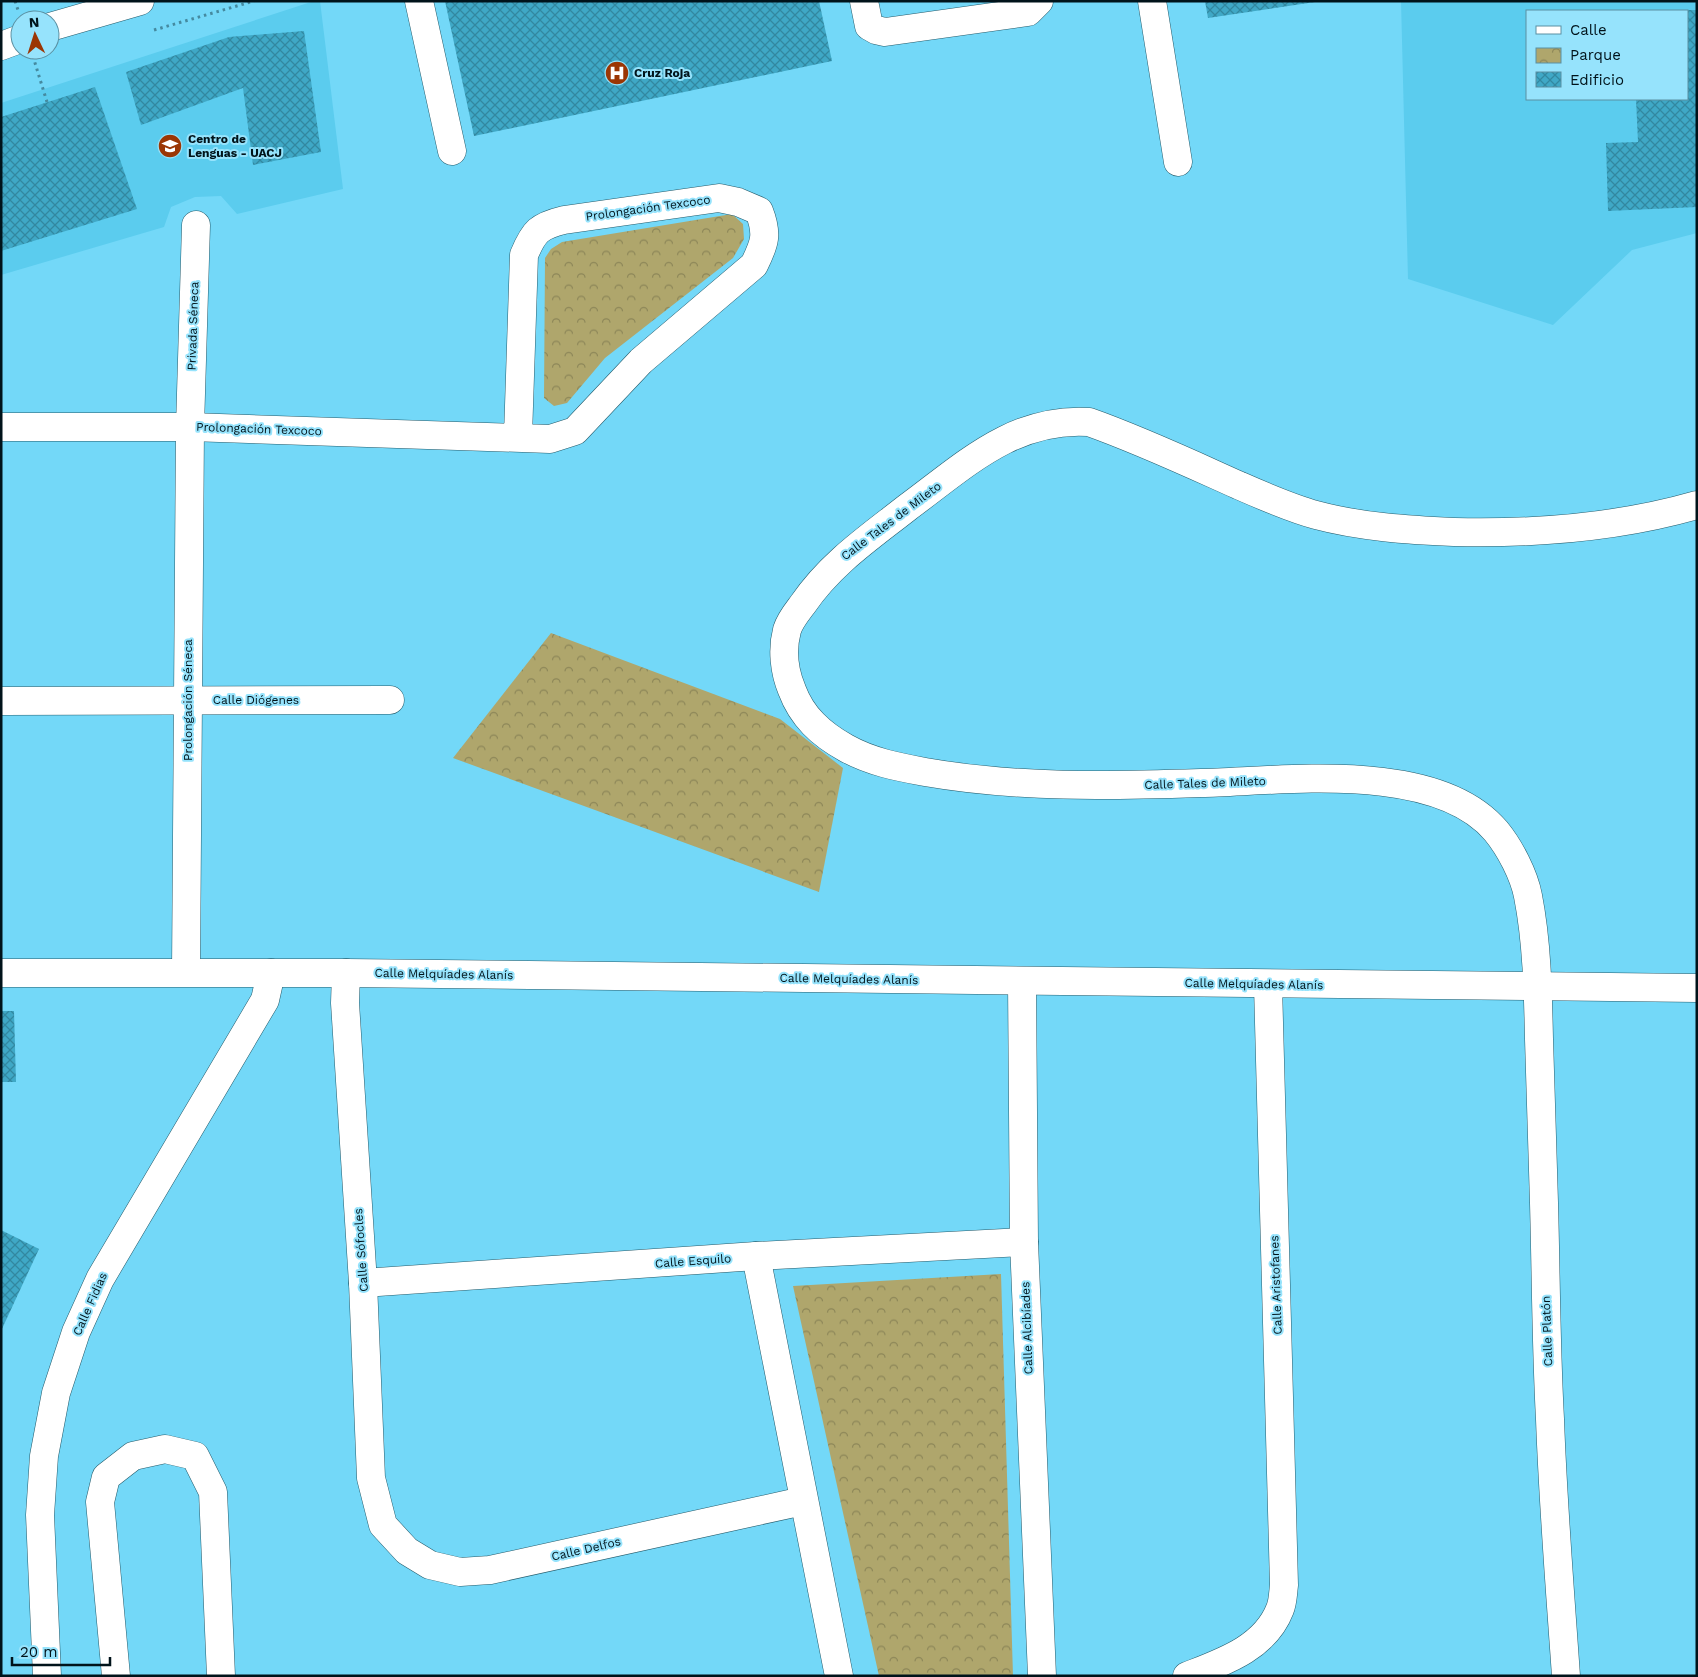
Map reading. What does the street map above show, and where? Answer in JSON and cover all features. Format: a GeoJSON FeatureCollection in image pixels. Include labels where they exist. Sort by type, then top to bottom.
{"type":"FeatureCollection","features":[{"type":"Feature","properties":{"kind":"street"},"geometry":{"type":"LineString","coordinates":[[60,24],[140,1]]}},
{"type":"Feature","properties":{"kind":"street"},"geometry":{"type":"LineString","coordinates":[[419,1],[452,151]]}},
{"type":"Feature","properties":{"kind":"street"},"geometry":{"type":"LineString","coordinates":[[864,1],[869,26],[885,32],[1028,12],[1039,1]]}},
{"type":"Feature","properties":{"kind":"street"},"geometry":{"type":"LineString","coordinates":[[1152,1],[1178,162]]}},
{"type":"Feature","properties":{"kind":"street","name":"Prolongación Texcoco"},"geometry":{"type":"LineString","coordinates":[[1,426],[190,427],[518,436],[550,439],[575,431],[641,361],[754,265],[763,246],[765,227],[759,211],[738,202],[719,198],[564,220],[546,224],[532,236],[524,255],[518,436]]}},
{"type":"Feature","properties":{"kind":"street","name":"Privada Séneca"},"geometry":{"type":"LineString","coordinates":[[190,427],[196,225]]}},
{"type":"Feature","properties":{"kind":"street","name":"Calle Tales de Mileto"},"geometry":{"type":"LineString","coordinates":[[1538,987],[1528,892],[1511,854],[1495,830],[1471,810],[1433,792],[1388,782],[1332,778],[1100,786],[1032,785],[967,779],[889,765],[851,751],[819,731],[798,707],[788,682],[784,658],[788,626],[807,597],[839,560],[984,450],[1016,433],[1042,424],[1065,420],[1089,422],[1109,429],[1263,495],[1315,514],[1362,524],[1413,530],[1532,532],[1603,526],[1666,514],[1697,505]]}},
{"type":"Feature","properties":{"kind":"street","name":"Prolongación Séneca"},"geometry":{"type":"LineString","coordinates":[[186,972],[190,427]]}},
{"type":"Feature","properties":{"kind":"street","name":"Calle Diógenes"},"geometry":{"type":"LineString","coordinates":[[1,701],[390,700]]}},
{"type":"Feature","properties":{"kind":"street","name":"Calle Melquíades Alanís"},"geometry":{"type":"LineString","coordinates":[[1,973],[346,973],[1268,985],[1697,988]]}},
{"type":"Feature","properties":{"kind":"street","name":"Calle Fidias"},"geometry":{"type":"LineString","coordinates":[[47,1676],[40,1515],[44,1456],[59,1385],[76,1332],[100,1279],[265,1000],[271,973]]}},
{"type":"Feature","properties":{"kind":"street","name":"Calle Sófocles"},"geometry":{"type":"LineString","coordinates":[[346,973],[345,1003],[363,1283],[371,1478],[383,1525]]}},
{"type":"Feature","properties":{"kind":"street","name":"Calle Alcibíades"},"geometry":{"type":"LineString","coordinates":[[1022,981],[1024,1242],[1042,1676]]}},
{"type":"Feature","properties":{"kind":"street","name":"Calle Aristofanes"},"geometry":{"type":"LineString","coordinates":[[1187,1676],[1230,1660],[1252,1645],[1269,1628],[1281,1608],[1284,1585],[1268,985]]}},
{"type":"Feature","properties":{"kind":"street","name":"Calle Platón"},"geometry":{"type":"LineString","coordinates":[[1538,987],[1550,1420],[1566,1676]]}},
{"type":"Feature","properties":{"kind":"street","name":"Calle Esquilo"},"geometry":{"type":"LineString","coordinates":[[363,1283],[756,1256],[1024,1242]]}},
{"type":"Feature","properties":{"kind":"street"},"geometry":{"type":"LineString","coordinates":[[756,1256],[802,1501],[839,1676]]}},
{"type":"Feature","properties":{"kind":"street"},"geometry":{"type":"LineString","coordinates":[[116,1676],[100,1502],[106,1476],[133,1456],[165,1449],[195,1456],[213,1492],[221,1676]]}},
{"type":"Feature","properties":{"kind":"street","name":"Calle Delfos"},"geometry":{"type":"LineString","coordinates":[[383,1525],[407,1551],[430,1565],[460,1572],[490,1570],[802,1501]]}},
{"type":"Feature","properties":{"kind":"path"},"geometry":{"type":"LineString","coordinates":[[34,60],[47,102]]}},
{"type":"Feature","properties":{"kind":"shaded area","name":"Centro de Lenguas - UACJ"},"geometry":{"type":"Polygon","coordinates":[[[314,1],[320,1],[343,189],[237,214],[221,196],[195,197],[171,207],[164,227],[1,275],[1,103],[314,1]]]}},
{"type":"Feature","properties":{"kind":"shaded area"},"geometry":{"type":"Polygon","coordinates":[[[1401,1],[1697,1],[1697,233],[1632,250],[1553,325],[1408,279],[1401,1]]]}},
{"type":"Feature","properties":{"kind":"green space"},"geometry":{"type":"Polygon","coordinates":[[[732,214],[743,224],[744,239],[733,258],[605,358],[567,403],[554,406],[544,398],[545,258],[551,249],[562,242],[732,214]]]}},
{"type":"Feature","properties":{"kind":"green space"},"geometry":{"type":"Polygon","coordinates":[[[551,633],[780,719],[843,768],[819,892],[453,758],[551,633]]]}},
{"type":"Feature","properties":{"kind":"green space"},"geometry":{"type":"Polygon","coordinates":[[[1001,1274],[1013,1676],[879,1676],[793,1286],[1001,1274]]]}},
{"type":"Feature","properties":{"kind":"building","name":"Cruz Roja"},"geometry":{"type":"Polygon","coordinates":[[[445,1],[819,1],[832,61],[474,136],[445,1]]]}},
{"type":"Feature","properties":{"kind":"building"},"geometry":{"type":"Polygon","coordinates":[[[1205,1],[1315,1],[1315,2],[1208,18],[1205,1]]]}},
{"type":"Feature","properties":{"kind":"building"},"geometry":{"type":"Polygon","coordinates":[[[1688,10],[1697,10],[1697,207],[1608,211],[1606,143],[1638,142],[1636,100],[1688,100],[1688,10]]]}},
{"type":"Feature","properties":{"kind":"building","name":"Centro de Lenguas - UACJ"},"geometry":{"type":"Polygon","coordinates":[[[304,31],[321,152],[253,165],[243,88],[141,125],[126,72],[229,37],[304,31]]]}},
{"type":"Feature","properties":{"kind":"building"},"geometry":{"type":"Polygon","coordinates":[[[95,87],[137,209],[1,251],[1,117],[95,87]]]}},
{"type":"Feature","properties":{"kind":"building"},"geometry":{"type":"Polygon","coordinates":[[[1,1011],[14,1011],[16,1082],[1,1082],[1,1011]]]}},
{"type":"Feature","properties":{"kind":"building"},"geometry":{"type":"Polygon","coordinates":[[[1,1230],[39,1249],[1,1331],[1,1230]]]}},
{"type":"Feature","properties":{"kind":"place","name":"Cruz Roja"},"geometry":{"type":"Point","coordinates":[617,73]}},
{"type":"Feature","properties":{"kind":"place","name":"Centro de Lenguas - UACJ"},"geometry":{"type":"Point","coordinates":[170,146]}}]}
